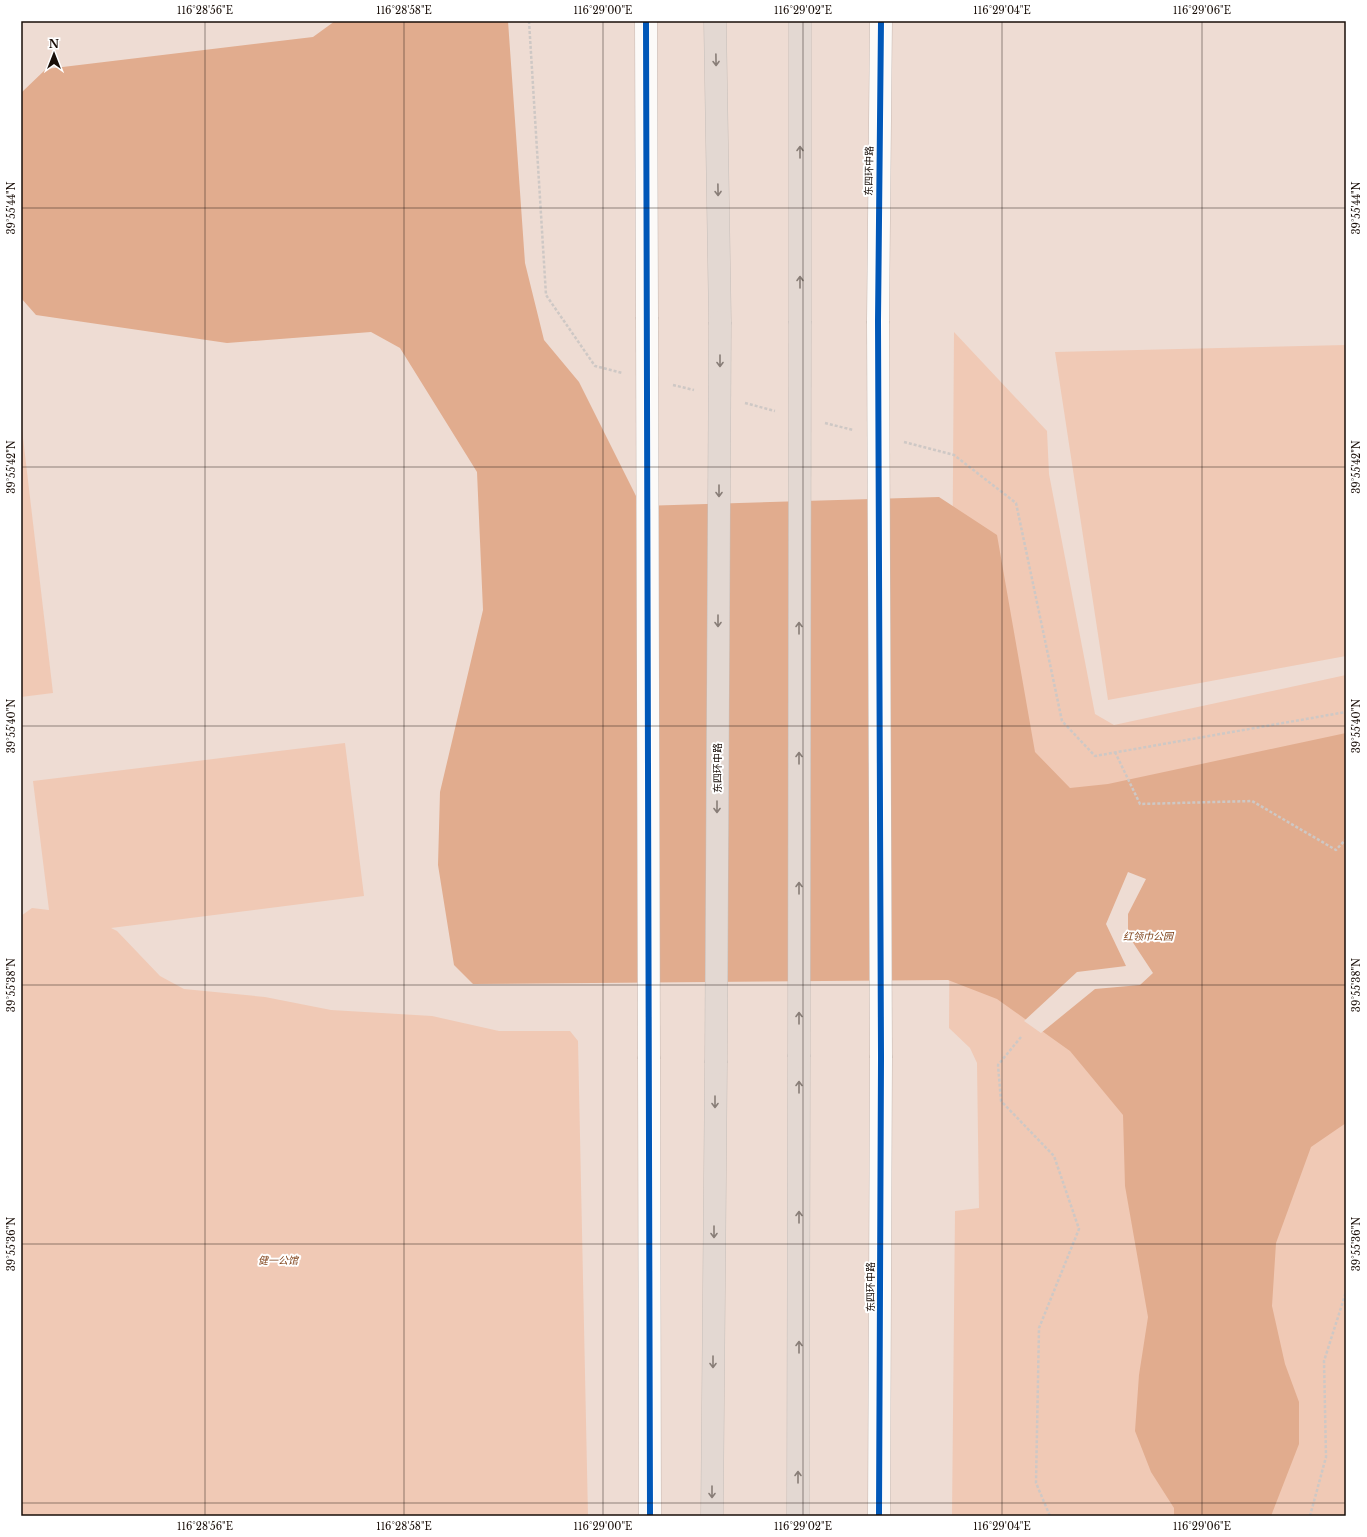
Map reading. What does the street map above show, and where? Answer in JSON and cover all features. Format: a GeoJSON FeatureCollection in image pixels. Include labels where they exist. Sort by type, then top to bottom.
{"type":"FeatureCollection","features":[{"type":"Feature","properties":{"kind":"highway","name":"东四环中路"},"geometry":{"type":"LineString","coordinates":[[712,1516],[720,322],[715,21]]}},
{"type":"Feature","properties":{"kind":"highway"},"geometry":{"type":"LineString","coordinates":[[798,1516],[800,21]]}},
{"type":"Feature","properties":{"kind":"street"},"geometry":{"type":"LineString","coordinates":[[646,21],[648,317],[648,1059],[650,1516]]}},
{"type":"Feature","properties":{"kind":"street","name":"东四环中路"},"geometry":{"type":"LineString","coordinates":[[879,1516],[881,1058],[878,321],[881,21]]}},
{"type":"Feature","properties":{"kind":"path"},"geometry":{"type":"LineString","coordinates":[[1115,752],[1140,804],[1252,801],[1336,850],[1346,839]]}},
{"type":"Feature","properties":{"kind":"path"},"geometry":{"type":"LineString","coordinates":[[1021,1037],[998,1065],[1001,1101],[1054,1156],[1079,1228],[1039,1328],[1036,1484],[1050,1516]]}},
{"type":"Feature","properties":{"kind":"path"},"geometry":{"type":"LineString","coordinates":[[1310,1516],[1326,1457],[1324,1361],[1346,1292]]}},
{"type":"Feature","properties":{"kind":"green space","name":"红领巾公园"},"geometry":{"type":"Polygon","coordinates":[[[954,332],[1047,431],[1049,474],[1095,714],[1114,725],[1346,675],[1346,1516],[952,1516],[955,1211],[979,1208],[977,1063],[970,1048],[949,1028],[954,332]]]}},
{"type":"Feature","properties":{"kind":"green space"},"geometry":{"type":"Polygon","coordinates":[[[1346,345],[1346,656],[1108,700],[1055,352],[1346,345]]]}},
{"type":"Feature","properties":{"kind":"green space"},"geometry":{"type":"Polygon","coordinates":[[[21,421],[53,693],[21,697],[21,421]]]}},
{"type":"Feature","properties":{"kind":"green space","name":"健一公馆"},"geometry":{"type":"Polygon","coordinates":[[[345,743],[364,896],[111,928],[117,931],[160,976],[184,989],[265,997],[331,1010],[432,1016],[499,1031],[570,1031],[578,1041],[588,1516],[21,1516],[21,916],[32,908],[49,910],[33,781],[345,743]]]}},
{"type":"Feature","properties":{"kind":"shaded area"},"geometry":{"type":"Polygon","coordinates":[[[335,21],[508,21],[525,263],[544,340],[579,382],[641,506],[939,497],[997,535],[1035,752],[1070,788],[1108,784],[1346,733],[1346,1123],[1311,1147],[1276,1243],[1272,1306],[1285,1364],[1299,1402],[1299,1444],[1271,1516],[1174,1516],[1174,1508],[1151,1472],[1135,1431],[1139,1375],[1148,1317],[1125,1186],[1123,1115],[1070,1051],[997,999],[948,980],[473,984],[454,965],[438,865],[440,792],[483,610],[477,472],[400,348],[371,332],[227,343],[36,315],[21,298],[21,93],[46,69],[313,37],[335,21]]]}},
{"type":"Feature","properties":{"kind":"pier"},"geometry":{"type":"Polygon","coordinates":[[[1128,872],[1146,879],[1128,914],[1128,935],[1153,973],[1140,985],[1095,989],[1041,1033],[1024,1021],[1077,972],[1126,966],[1106,924],[1128,872]]]}},
{"type":"Feature","properties":{"kind":"cycle path"},"geometry":{"type":"LineString","coordinates":[[646,21],[650,1516]]}},
{"type":"Feature","properties":{"kind":"cycle path"},"geometry":{"type":"LineString","coordinates":[[879,1516],[881,1058],[878,321],[881,21]]}}]}
